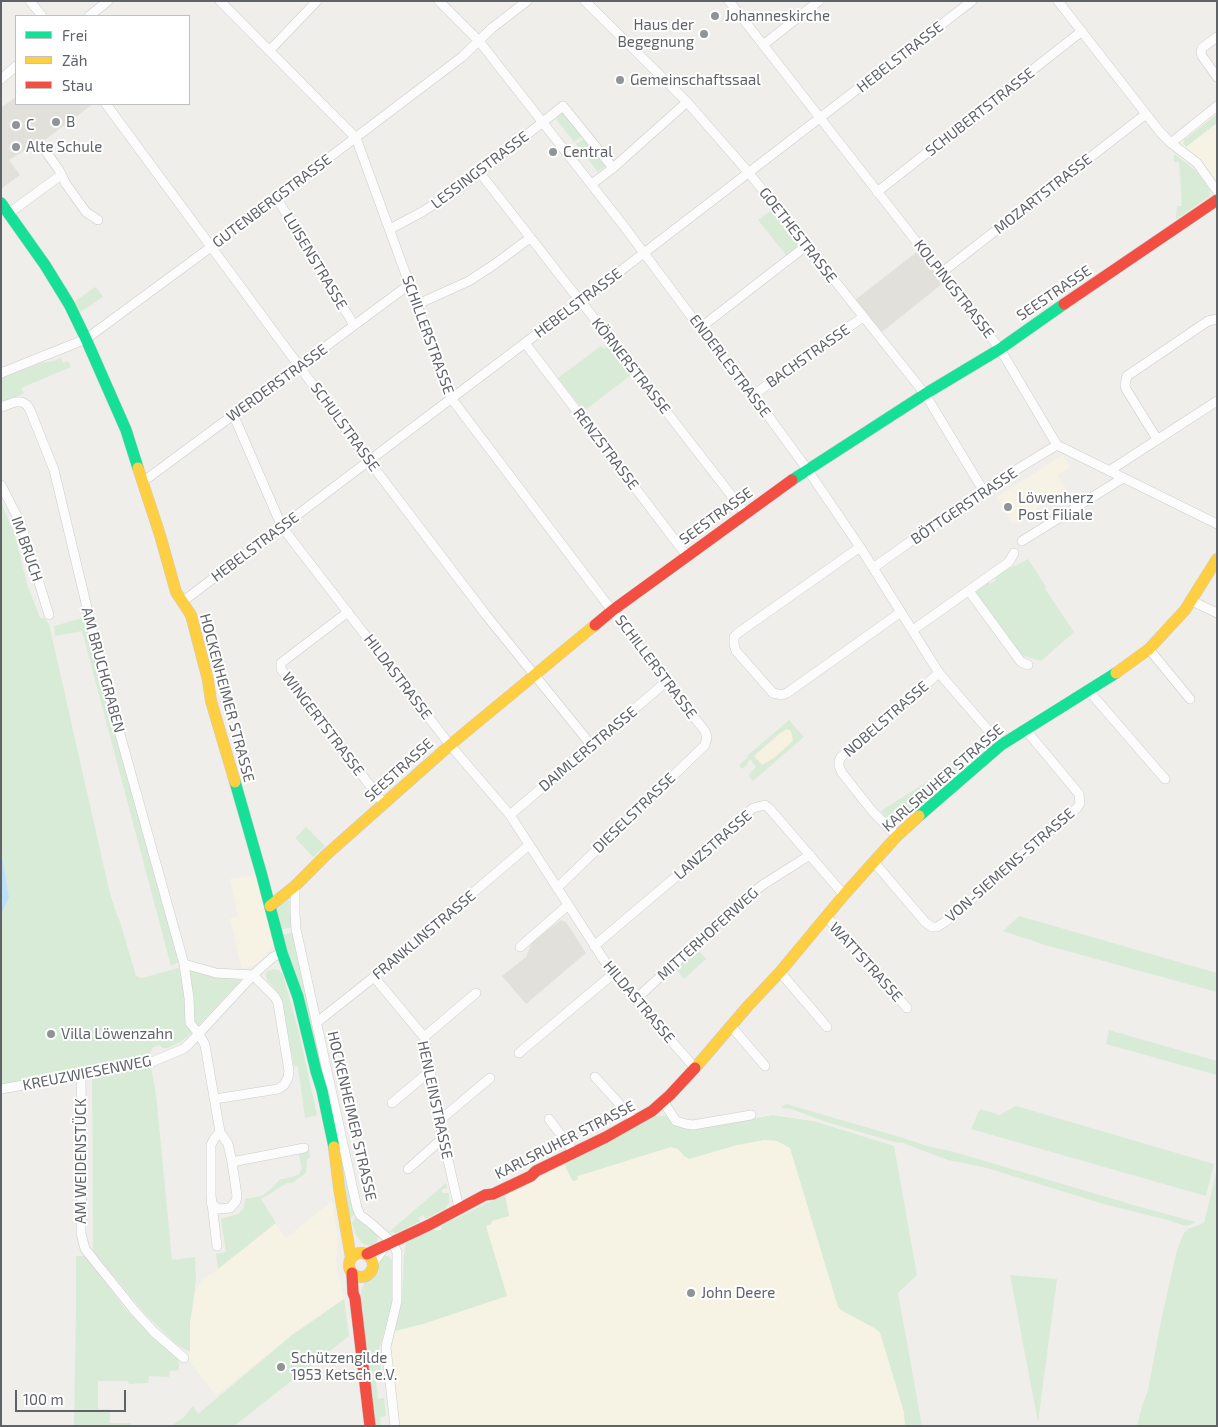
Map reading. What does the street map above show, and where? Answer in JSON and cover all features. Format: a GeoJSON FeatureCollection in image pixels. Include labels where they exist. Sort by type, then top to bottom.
{"type":"FeatureCollection","features":[{"type":"Feature","properties":{"kind":"street"},"geometry":{"type":"LineString","coordinates":[[30,1],[41,15]]}},
{"type":"Feature","properties":{"kind":"street"},"geometry":{"type":"LineString","coordinates":[[90,15],[108,1]]}},
{"type":"Feature","properties":{"kind":"street","name":"SCHILLERSTRASSE"},"geometry":{"type":"LineString","coordinates":[[220,1],[356,138],[451,398],[705,731],[707,737]]}},
{"type":"Feature","properties":{"kind":"street"},"geometry":{"type":"LineString","coordinates":[[270,50],[316,1]]}},
{"type":"Feature","properties":{"kind":"street","name":"ENDERLESTRASSE"},"geometry":{"type":"LineString","coordinates":[[439,1],[479,41],[592,184],[753,395],[860,547],[939,673],[1001,745]]}},
{"type":"Feature","properties":{"kind":"street","name":"GUTENBERGSTRASSE"},"geometry":{"type":"LineString","coordinates":[[1,373],[86,339],[462,57],[492,28],[527,1]]}},
{"type":"Feature","properties":{"kind":"street","name":"GOETHESTRASSE"},"geometry":{"type":"LineString","coordinates":[[585,1],[687,102],[749,173],[924,394],[983,490]]}},
{"type":"Feature","properties":{"kind":"street","name":"KOLPINGSTRASSE"},"geometry":{"type":"LineString","coordinates":[[729,1],[1000,349],[1057,445]]}},
{"type":"Feature","properties":{"kind":"street"},"geometry":{"type":"LineString","coordinates":[[763,45],[819,1]]}},
{"type":"Feature","properties":{"kind":"street","name":"HEBELSTRASSE"},"geometry":{"type":"LineString","coordinates":[[182,602],[644,253],[972,1]]}},
{"type":"Feature","properties":{"kind":"street"},"geometry":{"type":"LineString","coordinates":[[1058,1],[1160,132],[1197,163],[1217,191]]}},
{"type":"Feature","properties":{"kind":"street","name":"SCHUBERTSTRASSE"},"geometry":{"type":"LineString","coordinates":[[877,192],[1082,31]]}},
{"type":"Feature","properties":{"kind":"street"},"geometry":{"type":"LineString","coordinates":[[1217,37],[1202,48],[1201,52],[1217,76]]}},
{"type":"Feature","properties":{"kind":"street"},"geometry":{"type":"LineString","coordinates":[[1,79],[15,67]]}},
{"type":"Feature","properties":{"kind":"street"},"geometry":{"type":"LineString","coordinates":[[592,184],[613,168],[687,102]]}},
{"type":"Feature","properties":{"kind":"street","name":"SCHULSTRASSE"},"geometry":{"type":"LineString","coordinates":[[107,105],[369,461],[486,615],[592,746]]}},
{"type":"Feature","properties":{"kind":"street","name":"LESSINGSTRASSE"},"geometry":{"type":"LineString","coordinates":[[390,229],[439,201],[480,173],[563,106],[613,168]]}},
{"type":"Feature","properties":{"kind":"street"},"geometry":{"type":"LineString","coordinates":[[1171,143],[1217,106]]}},
{"type":"Feature","properties":{"kind":"street","name":"MOZARTSTRASSE"},"geometry":{"type":"LineString","coordinates":[[941,273],[1146,114]]}},
{"type":"Feature","properties":{"kind":"street"},"geometry":{"type":"LineString","coordinates":[[42,146],[86,212],[98,220]]}},
{"type":"Feature","properties":{"kind":"street","name":"KÖRNERSTRASSE"},"geometry":{"type":"LineString","coordinates":[[480,173],[745,514]]}},
{"type":"Feature","properties":{"kind":"street"},"geometry":{"type":"LineString","coordinates":[[5,208],[62,175]]}},
{"type":"Feature","properties":{"kind":"street","name":"LUISENSTRASSE"},"geometry":{"type":"LineString","coordinates":[[276,197],[354,325]]}},
{"type":"Feature","properties":{"kind":"street","name":"SEESTRASSE"},"geometry":{"type":"LineString","coordinates":[[270,906],[295,886],[315,865],[450,745],[613,610],[807,470],[924,394],[1000,349],[1217,200]]}},
{"type":"Feature","properties":{"kind":"street","name":"HOCKENHEIMER STRASSE"},"geometry":{"type":"LineString","coordinates":[[5,208],[45,265],[69,304],[86,339],[126,430],[144,481],[176,592],[190,615],[208,680],[211,701],[282,953],[298,996],[322,1090],[351,1258]]}},
{"type":"Feature","properties":{"kind":"street"},"geometry":{"type":"LineString","coordinates":[[418,304],[469,281],[530,238]]}},
{"type":"Feature","properties":{"kind":"street"},"geometry":{"type":"LineString","coordinates":[[700,328],[806,246]]}},
{"type":"Feature","properties":{"kind":"street","name":"WERDERSTRASSE"},"geometry":{"type":"LineString","coordinates":[[144,481],[410,284]]}},
{"type":"Feature","properties":{"kind":"street","name":"BACHSTRASSE"},"geometry":{"type":"LineString","coordinates":[[753,395],[863,317]]}},
{"type":"Feature","properties":{"kind":"street"},"geometry":{"type":"LineString","coordinates":[[1156,439],[1126,389],[1127,376],[1208,321],[1217,318]]}},
{"type":"Feature","properties":{"kind":"street","name":"RENZSTRASSE"},"geometry":{"type":"LineString","coordinates":[[525,343],[687,556]]}},
{"type":"Feature","properties":{"kind":"street"},"geometry":{"type":"LineString","coordinates":[[1109,470],[1217,400]]}},
{"type":"Feature","properties":{"kind":"street","name":"AM BRUCHGRABEN"},"geometry":{"type":"LineString","coordinates":[[1,408],[15,402],[22,402],[27,405],[54,470],[101,666],[184,964],[189,998],[190,1023],[205,1045],[220,1132]]}},
{"type":"Feature","properties":{"kind":"street","name":"HILDASTRASSE"},"geometry":{"type":"LineString","coordinates":[[233,414],[282,527],[450,745],[510,815],[613,974],[695,1068]]}},
{"type":"Feature","properties":{"kind":"street"},"geometry":{"type":"LineString","coordinates":[[1057,445],[1217,524]]}},
{"type":"Feature","properties":{"kind":"street","name":"BÖTTGERSTRASSE"},"geometry":{"type":"LineString","coordinates":[[873,568],[983,490],[1057,445]]}},
{"type":"Feature","properties":{"kind":"street"},"geometry":{"type":"LineString","coordinates":[[1022,542],[1123,478]]}},
{"type":"Feature","properties":{"kind":"street","name":"IM BRUCH"},"geometry":{"type":"LineString","coordinates":[[1,485],[21,524],[49,615]]}},
{"type":"Feature","properties":{"kind":"street"},"geometry":{"type":"LineString","coordinates":[[860,547],[738,633],[734,637],[736,651],[773,694],[782,695],[901,612]]}},
{"type":"Feature","properties":{"kind":"street"},"geometry":{"type":"LineString","coordinates":[[913,630],[1010,562],[1014,553]]}},
{"type":"Feature","properties":{"kind":"street","name":"KARLSRUHER STRASSE"},"geometry":{"type":"LineString","coordinates":[[368,1256],[458,1208],[531,1176],[536,1171],[652,1111],[695,1068],[897,836],[939,797],[1001,745],[1127,666],[1149,649],[1192,600],[1217,559]]}},
{"type":"Feature","properties":{"kind":"street"},"geometry":{"type":"LineString","coordinates":[[969,591],[1021,662],[1028,665]]}},
{"type":"Feature","properties":{"kind":"street"},"geometry":{"type":"LineString","coordinates":[[1192,600],[1217,613]]}},
{"type":"Feature","properties":{"kind":"street","name":"WINGERTSTRASSE"},"geometry":{"type":"LineString","coordinates":[[348,612],[281,663],[281,669],[384,804]]}},
{"type":"Feature","properties":{"kind":"street"},"geometry":{"type":"LineString","coordinates":[[1149,649],[1190,699]]}},
{"type":"Feature","properties":{"kind":"street","name":"NOBELSTRASSE"},"geometry":{"type":"LineString","coordinates":[[897,836],[873,812],[840,770],[839,761],[841,757],[939,673]]}},
{"type":"Feature","properties":{"kind":"street","name":"DAIMLERSTRASSE"},"geometry":{"type":"LineString","coordinates":[[510,815],[666,682]]}},
{"type":"Feature","properties":{"kind":"street"},"geometry":{"type":"LineString","coordinates":[[1088,690],[1165,779]]}},
{"type":"Feature","properties":{"kind":"street","name":"VON-SIEMENS-STRASSE"},"geometry":{"type":"LineString","coordinates":[[874,862],[925,922],[932,927],[936,927],[945,922],[1077,808],[1080,803],[1079,794],[1025,729]]}},
{"type":"Feature","properties":{"kind":"street","name":"DIESELSTRASSE"},"geometry":{"type":"LineString","coordinates":[[557,888],[705,745],[707,737]]}},
{"type":"Feature","properties":{"kind":"street","name":"LANZSTRASSE"},"geometry":{"type":"LineString","coordinates":[[594,946],[754,808],[765,805],[844,895]]}},
{"type":"Feature","properties":{"kind":"street","name":"FRANKLINSTRASSE"},"geometry":{"type":"LineString","coordinates":[[316,1023],[374,977],[529,845]]}},
{"type":"Feature","properties":{"kind":"street","name":"MITTERHOFERWEG"},"geometry":{"type":"LineString","coordinates":[[635,1000],[742,901],[764,884],[810,855]]}},
{"type":"Feature","properties":{"kind":"street","name":"HOCKENHEIMER STRASSE"},"geometry":{"type":"LineString","coordinates":[[295,886],[296,929],[358,1210],[390,1244]]}},
{"type":"Feature","properties":{"kind":"street"},"geometry":{"type":"LineString","coordinates":[[520,947],[568,905]]}},
{"type":"Feature","properties":{"kind":"street","name":"WATTSTRASSE"},"geometry":{"type":"LineString","coordinates":[[826,916],[907,1008]]}},
{"type":"Feature","properties":{"kind":"street","name":"KREUZWIESENWEG"},"geometry":{"type":"LineString","coordinates":[[1,1089],[148,1063],[183,1049],[253,975],[273,957],[282,953]]}},
{"type":"Feature","properties":{"kind":"street"},"geometry":{"type":"LineString","coordinates":[[184,964],[216,974],[253,975],[275,997],[278,1003],[289,1071],[284,1085],[278,1089],[215,1099]]}},
{"type":"Feature","properties":{"kind":"street"},"geometry":{"type":"LineString","coordinates":[[780,972],[827,1027]]}},
{"type":"Feature","properties":{"kind":"street"},"geometry":{"type":"LineString","coordinates":[[519,1053],[613,974]]}},
{"type":"Feature","properties":{"kind":"street","name":"HENLEINSTRASSE"},"geometry":{"type":"LineString","coordinates":[[374,977],[424,1036],[458,1208]]}},
{"type":"Feature","properties":{"kind":"street"},"geometry":{"type":"LineString","coordinates":[[424,1036],[476,993]]}},
{"type":"Feature","properties":{"kind":"street"},"geometry":{"type":"LineString","coordinates":[[731,1026],[765,1066]]}},
{"type":"Feature","properties":{"kind":"street"},"geometry":{"type":"LineString","coordinates":[[392,1103],[430,1070]]}},
{"type":"Feature","properties":{"kind":"street","name":"AM WEIDENSTÜCK"},"geometry":{"type":"LineString","coordinates":[[81,1075],[81,1233],[85,1249],[134,1310],[154,1332],[184,1358]]}},
{"type":"Feature","properties":{"kind":"street"},"geometry":{"type":"LineString","coordinates":[[595,1076],[635,1121]]}},
{"type":"Feature","properties":{"kind":"street"},"geometry":{"type":"LineString","coordinates":[[440,1120],[490,1078]]}},
{"type":"Feature","properties":{"kind":"street"},"geometry":{"type":"LineString","coordinates":[[664,1101],[676,1120],[692,1125],[751,1115]]}},
{"type":"Feature","properties":{"kind":"street"},"geometry":{"type":"LineString","coordinates":[[549,1119],[574,1152]]}},
{"type":"Feature","properties":{"kind":"street"},"geometry":{"type":"LineString","coordinates":[[211,1203],[219,1209],[230,1208],[236,1201],[237,1196],[228,1144],[220,1132],[211,1145],[211,1203],[217,1246]]}},
{"type":"Feature","properties":{"kind":"street"},"geometry":{"type":"LineString","coordinates":[[408,1169],[443,1138]]}},
{"type":"Feature","properties":{"kind":"street"},"geometry":{"type":"LineString","coordinates":[[232,1162],[304,1148]]}},
{"type":"Feature","properties":{"kind":"street","name":"HOCKENHEIMER STRASSE"},"geometry":{"type":"LineString","coordinates":[[346,1230],[355,1244],[368,1256]]}},
{"type":"Feature","properties":{"kind":"street"},"geometry":{"type":"LineString","coordinates":[[390,1244],[397,1252],[397,1301],[386,1347],[396,1426]]}},
{"type":"Feature","properties":{"kind":"street"},"geometry":{"type":"LineString","coordinates":[[352,1273],[358,1276],[370,1273],[373,1266],[368,1256],[356,1253],[351,1258],[349,1265],[352,1273],[370,1426]]}},
{"type":"Feature","properties":{"kind":"street"},"geometry":{"type":"LineString","coordinates":[[355,1298],[364,1276]]}},
{"type":"Feature","properties":{"kind":"shaded area","name":"Alte Schule"},"geometry":{"type":"Polygon","coordinates":[[[15,98],[15,105],[92,105],[42,142],[37,143],[9,160],[20,175],[1,189],[2,107],[15,98]]]}},
{"type":"Feature","properties":{"kind":"shaded area"},"geometry":{"type":"Polygon","coordinates":[[[1217,111],[1217,183],[1178,142],[1217,111]]]}},
{"type":"Feature","properties":{"kind":"shaded area"},"geometry":{"type":"Polygon","coordinates":[[[918,251],[943,283],[882,332],[855,300],[918,251]]]}},
{"type":"Feature","properties":{"kind":"shaded area"},"geometry":{"type":"Polygon","coordinates":[[[1063,455],[1070,467],[1057,475],[1067,490],[1013,524],[997,497],[1063,455]]]}},
{"type":"Feature","properties":{"kind":"shaded area"},"geometry":{"type":"Polygon","coordinates":[[[256,875],[273,945],[256,964],[242,969],[230,919],[238,916],[230,879],[256,875]]]}},
{"type":"Feature","properties":{"kind":"shaded area"},"geometry":{"type":"Polygon","coordinates":[[[561,920],[566,922],[586,953],[526,1004],[502,976],[526,957],[532,942],[561,920]]]}},
{"type":"Feature","properties":{"kind":"shaded area"},"geometry":{"type":"Polygon","coordinates":[[[773,1114],[813,1121],[877,1299],[909,1426],[399,1426],[391,1349],[404,1299],[410,1242],[657,1118],[691,1130],[773,1114]]]}},
{"type":"Feature","properties":{"kind":"shaded area"},"geometry":{"type":"Polygon","coordinates":[[[332,1201],[338,1244],[336,1262],[344,1299],[292,1335],[217,1395],[215,1394],[189,1361],[190,1323],[195,1294],[202,1280],[276,1223],[286,1238],[332,1201]]]}},
{"type":"Feature","properties":{"kind":"green space"},"geometry":{"type":"Polygon","coordinates":[[[563,112],[583,136],[574,142],[556,119],[563,112]]]}},
{"type":"Feature","properties":{"kind":"green space"},"geometry":{"type":"Polygon","coordinates":[[[1217,114],[1217,123],[1186,147],[1183,143],[1184,140],[1217,114]]]}},
{"type":"Feature","properties":{"kind":"green space"},"geometry":{"type":"Polygon","coordinates":[[[585,138],[608,164],[598,172],[576,144],[585,138]]]}},
{"type":"Feature","properties":{"kind":"green space"},"geometry":{"type":"Polygon","coordinates":[[[1174,154],[1195,170],[1209,189],[1210,194],[1209,197],[1176,219],[1177,206],[1182,206],[1179,162],[1174,162],[1174,154]]]}},
{"type":"Feature","properties":{"kind":"green space"},"geometry":{"type":"Polygon","coordinates":[[[772,210],[797,242],[797,247],[786,255],[758,220],[772,210]]]}},
{"type":"Feature","properties":{"kind":"green space"},"geometry":{"type":"Polygon","coordinates":[[[95,287],[103,297],[79,313],[74,302],[95,287]]]}},
{"type":"Feature","properties":{"kind":"green space"},"geometry":{"type":"Polygon","coordinates":[[[601,346],[604,349],[609,346],[631,375],[584,411],[558,378],[601,346]]]}},
{"type":"Feature","properties":{"kind":"green space"},"geometry":{"type":"Polygon","coordinates":[[[61,358],[63,363],[68,361],[71,367],[21,388],[24,393],[1,403],[1,378],[41,363],[61,358]]]}},
{"type":"Feature","properties":{"kind":"green space"},"geometry":{"type":"Polygon","coordinates":[[[1,502],[15,535],[27,584],[40,618],[44,618],[49,624],[110,894],[136,976],[142,978],[178,968],[182,971],[192,1032],[185,1039],[168,1048],[163,1048],[159,1045],[152,1048],[150,1055],[37,1075],[36,1081],[1,1087],[1,916],[9,897],[1,850],[1,502]]]}},
{"type":"Feature","properties":{"kind":"green space"},"geometry":{"type":"Polygon","coordinates":[[[1028,559],[1046,587],[1045,589],[1074,632],[1041,661],[1021,655],[974,592],[988,582],[990,584],[996,580],[994,578],[1005,570],[1028,559]]]}},
{"type":"Feature","properties":{"kind":"green space"},"geometry":{"type":"Polygon","coordinates":[[[86,617],[179,962],[171,966],[82,631],[55,636],[54,626],[86,617]]]}},
{"type":"Feature","properties":{"kind":"green space"},"geometry":{"type":"Polygon","coordinates":[[[789,720],[804,737],[753,781],[749,774],[756,767],[750,759],[748,764],[742,769],[739,765],[789,720]]]}},
{"type":"Feature","properties":{"kind":"green space"},"geometry":{"type":"Polygon","coordinates":[[[965,757],[968,761],[900,822],[889,821],[881,811],[965,757]]]}},
{"type":"Feature","properties":{"kind":"green space"},"geometry":{"type":"Polygon","coordinates":[[[306,827],[325,846],[313,857],[295,838],[306,827]]]}},
{"type":"Feature","properties":{"kind":"green space"},"geometry":{"type":"Polygon","coordinates":[[[288,900],[292,902],[293,927],[279,930],[276,908],[288,900]]]}},
{"type":"Feature","properties":{"kind":"green space"},"geometry":{"type":"Polygon","coordinates":[[[1019,916],[1217,973],[1217,992],[1045,945],[1003,931],[1019,916]]]}},
{"type":"Feature","properties":{"kind":"green space"},"geometry":{"type":"Polygon","coordinates":[[[294,932],[355,1213],[348,1222],[282,935],[294,932]]]}},
{"type":"Feature","properties":{"kind":"green space"},"geometry":{"type":"Polygon","coordinates":[[[696,948],[706,959],[684,979],[674,967],[696,948]]]}},
{"type":"Feature","properties":{"kind":"green space"},"geometry":{"type":"Polygon","coordinates":[[[273,969],[279,970],[283,975],[299,1033],[317,1115],[305,1118],[298,1067],[294,1066],[279,997],[266,976],[266,972],[273,969]]]}},
{"type":"Feature","properties":{"kind":"green space"},"geometry":{"type":"Polygon","coordinates":[[[189,970],[241,980],[199,1025],[195,1025],[189,970]]]}},
{"type":"Feature","properties":{"kind":"green space"},"geometry":{"type":"Polygon","coordinates":[[[1109,1030],[1217,1061],[1217,1075],[1106,1044],[1109,1030]]]}},
{"type":"Feature","properties":{"kind":"green space"},"geometry":{"type":"Polygon","coordinates":[[[151,1067],[156,1094],[172,1260],[195,1257],[196,1280],[190,1323],[190,1352],[176,1344],[146,1315],[93,1251],[92,1078],[151,1067]]]}},
{"type":"Feature","properties":{"kind":"green space"},"geometry":{"type":"Polygon","coordinates":[[[786,1104],[1195,1222],[1186,1226],[1107,1205],[987,1168],[948,1160],[903,1143],[827,1122],[791,1109],[781,1108],[786,1104]]]}},
{"type":"Feature","properties":{"kind":"green space"},"geometry":{"type":"Polygon","coordinates":[[[1016,1106],[1214,1164],[1206,1196],[971,1129],[980,1109],[1000,1115],[1016,1106]]]}},
{"type":"Feature","properties":{"kind":"green space"},"geometry":{"type":"Polygon","coordinates":[[[773,1115],[813,1121],[894,1146],[917,1275],[898,1293],[922,1426],[905,1426],[904,1412],[880,1333],[838,1307],[790,1148],[777,1141],[765,1140],[737,1145],[689,1159],[678,1149],[671,1147],[578,1176],[578,1179],[575,1181],[572,1180],[564,1163],[655,1116],[666,1116],[673,1123],[726,1123],[773,1115]]]}},
{"type":"Feature","properties":{"kind":"green space"},"geometry":{"type":"Polygon","coordinates":[[[309,1150],[310,1158],[307,1159],[306,1173],[292,1183],[287,1183],[261,1199],[276,1223],[218,1269],[216,1254],[226,1252],[221,1219],[238,1214],[244,1208],[245,1199],[262,1196],[279,1180],[299,1174],[302,1169],[298,1152],[309,1150]]]}},
{"type":"Feature","properties":{"kind":"green space"},"geometry":{"type":"Polygon","coordinates":[[[1217,1169],[1217,1426],[1137,1426],[1148,1390],[1176,1254],[1185,1232],[1204,1223],[1217,1169]]]}},
{"type":"Feature","properties":{"kind":"green space"},"geometry":{"type":"Polygon","coordinates":[[[446,1183],[447,1188],[442,1189],[442,1193],[449,1193],[449,1203],[445,1209],[425,1219],[424,1215],[418,1218],[420,1221],[401,1231],[396,1233],[389,1232],[446,1183]]]}},
{"type":"Feature","properties":{"kind":"green space"},"geometry":{"type":"Polygon","coordinates":[[[505,1194],[509,1216],[492,1221],[491,1224],[486,1226],[507,1296],[423,1324],[395,1331],[402,1295],[406,1243],[435,1229],[437,1231],[442,1229],[441,1226],[505,1194]]]}},
{"type":"Feature","properties":{"kind":"green space"},"geometry":{"type":"Polygon","coordinates":[[[357,1215],[375,1231],[378,1237],[377,1243],[373,1246],[365,1245],[356,1235],[352,1223],[357,1215]]]}},
{"type":"Feature","properties":{"kind":"green space"},"geometry":{"type":"Polygon","coordinates":[[[76,1256],[84,1256],[90,1260],[126,1310],[149,1332],[178,1355],[179,1370],[170,1371],[169,1377],[149,1376],[148,1383],[129,1384],[128,1381],[98,1381],[98,1409],[110,1409],[110,1423],[131,1423],[131,1426],[74,1426],[76,1256]]]}},
{"type":"Feature","properties":{"kind":"green space"},"geometry":{"type":"Polygon","coordinates":[[[384,1256],[388,1256],[394,1262],[393,1301],[379,1350],[381,1370],[375,1371],[378,1399],[384,1398],[386,1416],[380,1417],[381,1426],[375,1426],[367,1364],[361,1292],[366,1280],[374,1273],[379,1260],[384,1256]]]}},
{"type":"Feature","properties":{"kind":"green space"},"geometry":{"type":"Polygon","coordinates":[[[1010,1275],[1057,1279],[1038,1422],[1010,1275]]]}},
{"type":"Feature","properties":{"kind":"green space","name":"Schützengilde 1953 Ketsch e.V."},"geometry":{"type":"Polygon","coordinates":[[[344,1299],[349,1336],[234,1426],[171,1426],[184,1417],[193,1406],[198,1414],[292,1335],[344,1299]]]}},
{"type":"Feature","properties":{"kind":"sand"},"geometry":{"type":"Polygon","coordinates":[[[787,729],[791,731],[793,741],[774,758],[762,765],[754,756],[787,729]]]}},
{"type":"Feature","properties":{"kind":"water"},"geometry":{"type":"Polygon","coordinates":[[[1,850],[9,897],[1,916],[1,850]]]}},
{"type":"Feature","properties":{"kind":"traffic: fast"},"geometry":{"type":"LineString","coordinates":[[1,203],[45,265],[69,304],[126,430],[138,468]]}},
{"type":"Feature","properties":{"kind":"traffic: fast"},"geometry":{"type":"LineString","coordinates":[[792,480],[925,394],[1000,349],[1064,304]]}},
{"type":"Feature","properties":{"kind":"traffic: fast"},"geometry":{"type":"LineString","coordinates":[[919,816],[1001,745],[1116,673]]}},
{"type":"Feature","properties":{"kind":"traffic: fast"},"geometry":{"type":"LineString","coordinates":[[235,782],[282,953],[298,997],[322,1090],[334,1147]]}},
{"type":"Feature","properties":{"kind":"traffic: slow"},"geometry":{"type":"LineString","coordinates":[[138,468],[176,592],[191,615],[208,680],[211,701],[235,782]]}},
{"type":"Feature","properties":{"kind":"traffic: slow"},"geometry":{"type":"LineString","coordinates":[[1116,673],[1149,649],[1185,610],[1217,559]]}},
{"type":"Feature","properties":{"kind":"traffic: slow"},"geometry":{"type":"LineString","coordinates":[[270,906],[295,886],[326,855],[450,745],[595,625]]}},
{"type":"Feature","properties":{"kind":"traffic: slow"},"geometry":{"type":"LineString","coordinates":[[695,1068],[780,972],[844,895],[897,836],[919,816]]}},
{"type":"Feature","properties":{"kind":"traffic: slow"},"geometry":{"type":"LineString","coordinates":[[334,1147],[351,1258]]}},
{"type":"Feature","properties":{"kind":"traffic: slow"},"geometry":{"type":"LineString","coordinates":[[361,1253],[370,1256],[373,1265],[370,1274],[361,1277],[352,1274],[349,1265],[352,1256],[361,1253]]}},
{"type":"Feature","properties":{"kind":"traffic: jam"},"geometry":{"type":"LineString","coordinates":[[1064,304],[1217,200]]}},
{"type":"Feature","properties":{"kind":"traffic: jam"},"geometry":{"type":"LineString","coordinates":[[595,625],[792,480]]}},
{"type":"Feature","properties":{"kind":"traffic: jam"},"geometry":{"type":"LineString","coordinates":[[367,1254],[429,1225],[485,1195],[493,1194],[531,1176],[536,1171],[606,1137],[652,1111],[695,1068]]}},
{"type":"Feature","properties":{"kind":"traffic: jam"},"geometry":{"type":"LineString","coordinates":[[352,1273],[370,1426]]}},
{"type":"Feature","properties":{"kind":"place","name":"Johanneskirche"},"geometry":{"type":"Point","coordinates":[715,16]}},
{"type":"Feature","properties":{"kind":"place","name":"Haus der Begegnung"},"geometry":{"type":"Point","coordinates":[704,34]}},
{"type":"Feature","properties":{"kind":"place","name":"Gemeinschaftssaal"},"geometry":{"type":"Point","coordinates":[620,80]}},
{"type":"Feature","properties":{"kind":"place","name":"B"},"geometry":{"type":"Point","coordinates":[56,122]}},
{"type":"Feature","properties":{"kind":"place","name":"C"},"geometry":{"type":"Point","coordinates":[16,125]}},
{"type":"Feature","properties":{"kind":"place","name":"Alte Schule"},"geometry":{"type":"Point","coordinates":[16,147]}},
{"type":"Feature","properties":{"kind":"place","name":"Central"},"geometry":{"type":"Point","coordinates":[553,152]}},
{"type":"Feature","properties":{"kind":"place","name":"Löwenherz Post Filiale"},"geometry":{"type":"Point","coordinates":[1008,507]}},
{"type":"Feature","properties":{"kind":"place","name":"Villa Löwenzahn"},"geometry":{"type":"Point","coordinates":[51,1034]}},
{"type":"Feature","properties":{"kind":"place","name":"John Deere"},"geometry":{"type":"Point","coordinates":[691,1293]}},
{"type":"Feature","properties":{"kind":"place","name":"Schützengilde 1953 Ketsch e.V."},"geometry":{"type":"Point","coordinates":[281,1367]}}]}
